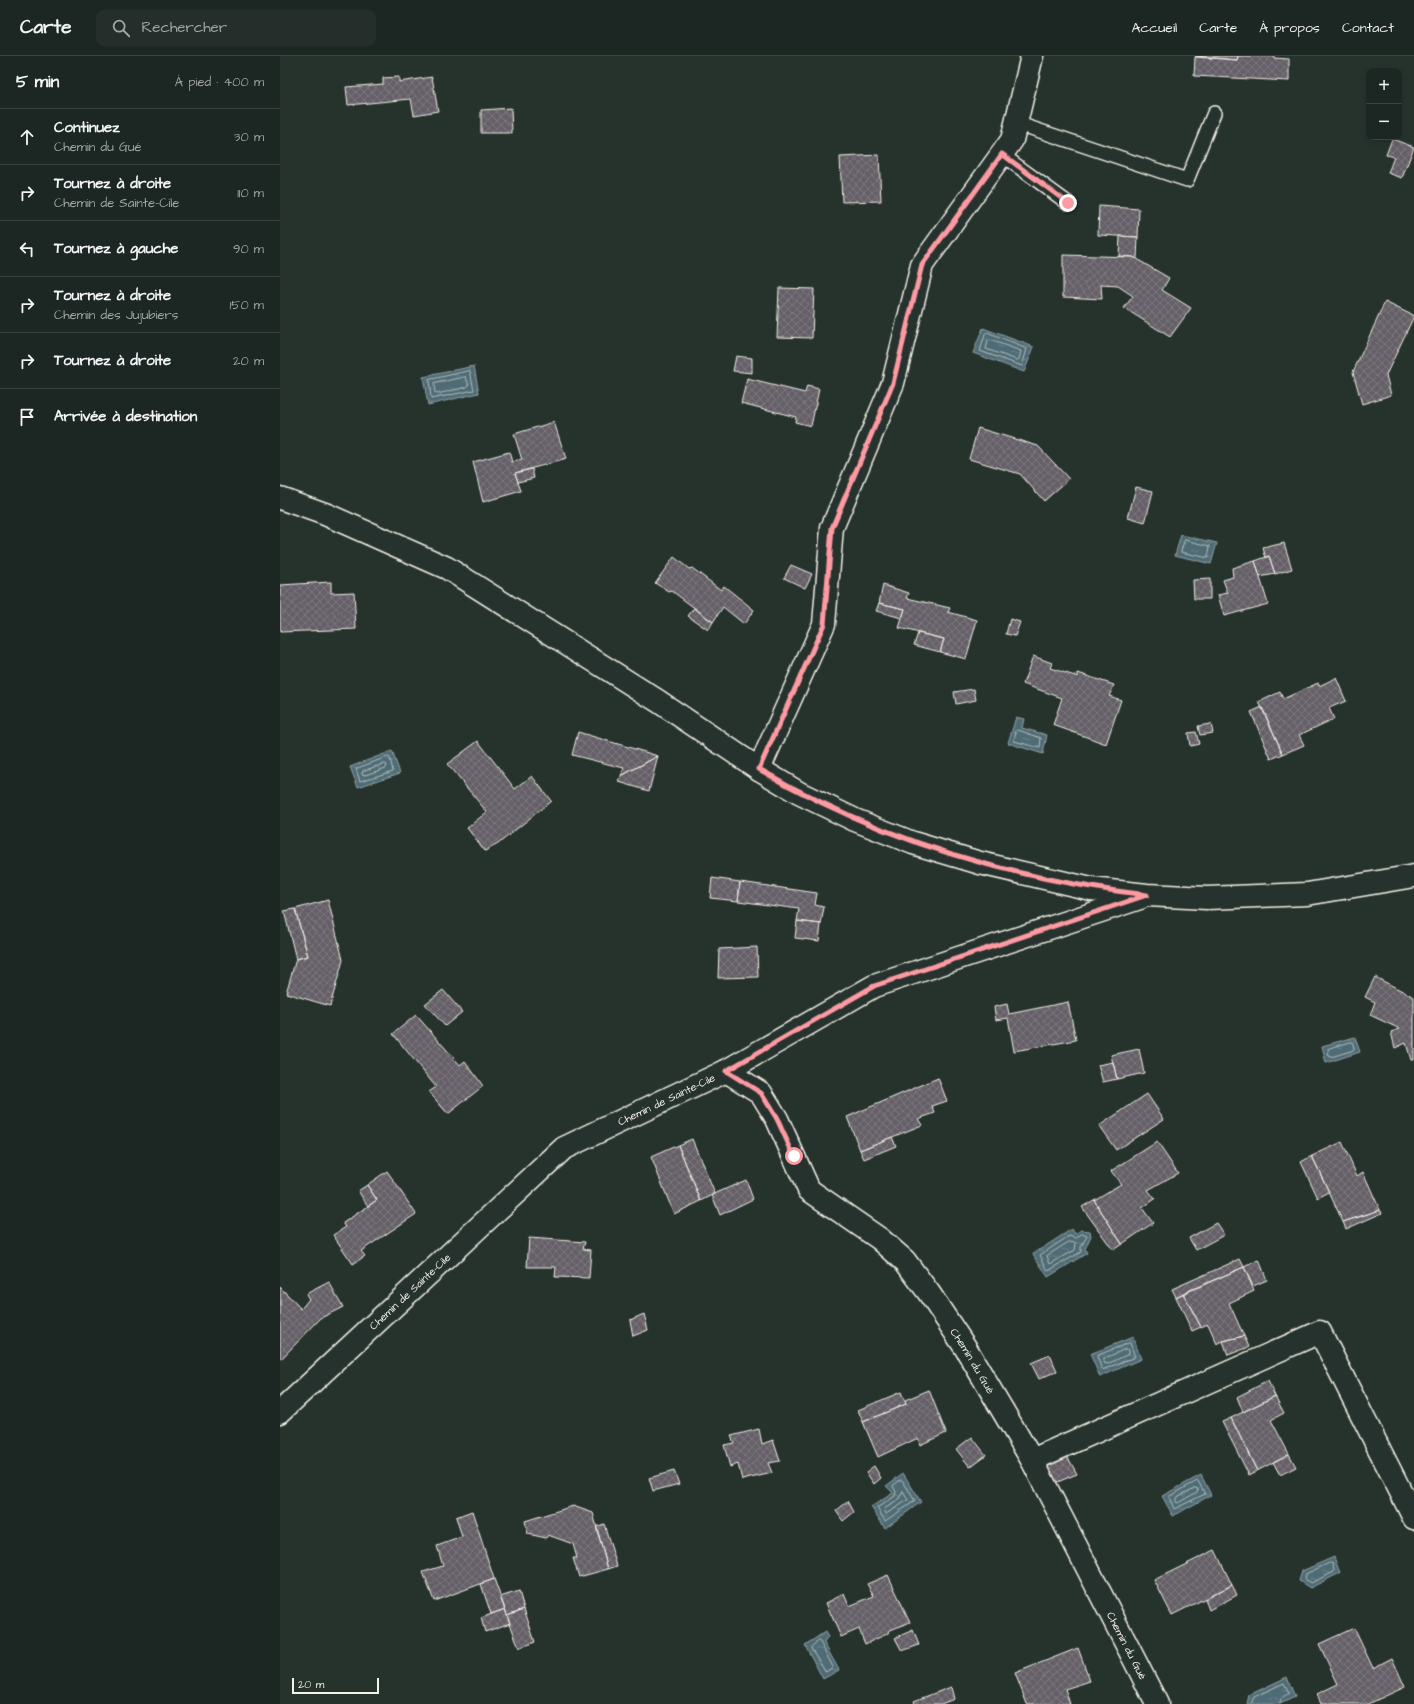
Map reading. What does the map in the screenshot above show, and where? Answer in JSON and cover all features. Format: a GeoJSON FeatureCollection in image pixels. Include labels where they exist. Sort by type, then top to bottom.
{"type":"FeatureCollection","features":[{"type":"Feature","properties":{"kind":"street"},"geometry":{"type":"LineString","coordinates":[[759,769],[824,624],[832,528],[893,383],[922,265],[1012,140],[1032,56]]}},
{"type":"Feature","properties":{"kind":"street"},"geometry":{"type":"LineString","coordinates":[[280,498],[325,514],[447,568],[658,701],[759,769],[799,793],[834,810],[913,843],[980,863],[1091,889],[1147,895],[1207,898],[1307,894],[1414,876]]}},
{"type":"Feature","properties":{"kind":"street","name":"Chemin de Sainte-Cile"},"geometry":{"type":"LineString","coordinates":[[280,1412],[564,1148],[726,1071],[874,986],[1147,895]]}},
{"type":"Feature","properties":{"kind":"street","name":"Chemin du Gué"},"geometry":{"type":"LineString","coordinates":[[726,1071],[761,1093],[777,1119],[809,1190],[857,1222],[905,1261],[929,1293],[965,1347],[1032,1460],[1157,1704]]}},
{"type":"Feature","properties":{"kind":"street"},"geometry":{"type":"LineString","coordinates":[[1032,1460],[1320,1332],[1414,1518]]}},
{"type":"Feature","properties":{"kind":"lane"},"geometry":{"type":"LineString","coordinates":[[1016,123],[1187,180],[1214,113]]}},
{"type":"Feature","properties":{"kind":"lane"},"geometry":{"type":"LineString","coordinates":[[1002,154],[1068,203]]}},
{"type":"Feature","properties":{"kind":"water"},"geometry":{"type":"Polygon","coordinates":[[[983,328],[1034,347],[1024,372],[973,353],[983,328]]]}},
{"type":"Feature","properties":{"kind":"water"},"geometry":{"type":"Polygon","coordinates":[[[474,366],[479,393],[428,405],[423,377],[474,366]]]}},
{"type":"Feature","properties":{"kind":"water"},"geometry":{"type":"Polygon","coordinates":[[[1181,535],[1217,543],[1211,564],[1175,555],[1181,535]]]}},
{"type":"Feature","properties":{"kind":"water"},"geometry":{"type":"Polygon","coordinates":[[[1016,717],[1024,719],[1022,728],[1047,735],[1043,754],[1008,743],[1016,717]]]}},
{"type":"Feature","properties":{"kind":"water"},"geometry":{"type":"Polygon","coordinates":[[[392,751],[400,773],[358,787],[350,767],[392,751]]]}},
{"type":"Feature","properties":{"kind":"water"},"geometry":{"type":"Polygon","coordinates":[[[1355,1037],[1360,1052],[1326,1063],[1322,1046],[1355,1037]]]}},
{"type":"Feature","properties":{"kind":"water"},"geometry":{"type":"Polygon","coordinates":[[[1072,1229],[1075,1234],[1081,1230],[1090,1231],[1091,1236],[1085,1249],[1087,1253],[1048,1277],[1033,1254],[1072,1229]]]}},
{"type":"Feature","properties":{"kind":"water"},"geometry":{"type":"Polygon","coordinates":[[[1133,1337],[1141,1359],[1100,1377],[1090,1354],[1133,1337]]]}},
{"type":"Feature","properties":{"kind":"water"},"geometry":{"type":"Polygon","coordinates":[[[903,1473],[921,1502],[885,1528],[871,1507],[893,1493],[886,1486],[903,1473]]]}},
{"type":"Feature","properties":{"kind":"water"},"geometry":{"type":"Polygon","coordinates":[[[1201,1475],[1211,1495],[1173,1516],[1162,1496],[1201,1475]]]}},
{"type":"Feature","properties":{"kind":"water"},"geometry":{"type":"Polygon","coordinates":[[[1334,1557],[1340,1573],[1310,1588],[1299,1581],[1302,1571],[1334,1557]]]}},
{"type":"Feature","properties":{"kind":"water"},"geometry":{"type":"Polygon","coordinates":[[[825,1632],[828,1637],[824,1643],[839,1670],[823,1679],[805,1645],[825,1632]]]}},
{"type":"Feature","properties":{"kind":"water"},"geometry":{"type":"Polygon","coordinates":[[[1287,1677],[1295,1697],[1280,1704],[1247,1704],[1249,1695],[1287,1677]]]}},
{"type":"Feature","properties":{"kind":"building"},"geometry":{"type":"Polygon","coordinates":[[[1195,56],[1238,56],[1237,60],[1195,56]]]}},
{"type":"Feature","properties":{"kind":"building"},"geometry":{"type":"Polygon","coordinates":[[[1238,56],[1274,56],[1274,58],[1289,59],[1289,81],[1194,76],[1195,57],[1237,60],[1238,56]]]}},
{"type":"Feature","properties":{"kind":"building"},"geometry":{"type":"Polygon","coordinates":[[[399,77],[399,82],[432,77],[438,111],[414,115],[411,99],[348,105],[346,87],[383,84],[383,78],[399,77]]]}},
{"type":"Feature","properties":{"kind":"building"},"geometry":{"type":"Polygon","coordinates":[[[511,108],[512,133],[481,133],[481,110],[511,108]]]}},
{"type":"Feature","properties":{"kind":"building"},"geometry":{"type":"Polygon","coordinates":[[[1392,140],[1414,147],[1402,178],[1388,173],[1394,157],[1386,155],[1392,140]]]}},
{"type":"Feature","properties":{"kind":"building"},"geometry":{"type":"Polygon","coordinates":[[[879,155],[881,201],[842,202],[840,157],[879,155]]]}},
{"type":"Feature","properties":{"kind":"building"},"geometry":{"type":"Polygon","coordinates":[[[1099,206],[1139,209],[1138,237],[1098,235],[1099,206]]]}},
{"type":"Feature","properties":{"kind":"building"},"geometry":{"type":"Polygon","coordinates":[[[1120,236],[1138,237],[1137,259],[1133,257],[1119,256],[1120,236]]]}},
{"type":"Feature","properties":{"kind":"building"},"geometry":{"type":"Polygon","coordinates":[[[1063,255],[1133,257],[1169,278],[1162,290],[1191,308],[1170,337],[1124,308],[1133,296],[1118,286],[1101,285],[1102,299],[1063,297],[1063,255]]]}},
{"type":"Feature","properties":{"kind":"building"},"geometry":{"type":"Polygon","coordinates":[[[779,288],[814,289],[812,338],[777,337],[779,288]]]}},
{"type":"Feature","properties":{"kind":"building"},"geometry":{"type":"Polygon","coordinates":[[[1385,302],[1414,316],[1386,375],[1391,395],[1362,404],[1353,372],[1385,302]]]}},
{"type":"Feature","properties":{"kind":"building"},"geometry":{"type":"Polygon","coordinates":[[[736,356],[752,358],[752,373],[733,371],[736,356]]]}},
{"type":"Feature","properties":{"kind":"building"},"geometry":{"type":"Polygon","coordinates":[[[747,379],[805,393],[807,386],[819,389],[811,426],[795,422],[796,417],[741,403],[747,379]]]}},
{"type":"Feature","properties":{"kind":"building"},"geometry":{"type":"Polygon","coordinates":[[[554,422],[566,459],[515,473],[521,491],[483,502],[473,462],[509,452],[512,462],[522,460],[514,434],[554,422]]]}},
{"type":"Feature","properties":{"kind":"building"},"geometry":{"type":"Polygon","coordinates":[[[978,428],[1038,446],[1069,479],[1044,501],[1020,474],[969,459],[978,428]]]}},
{"type":"Feature","properties":{"kind":"building"},"geometry":{"type":"Polygon","coordinates":[[[532,469],[534,478],[518,482],[515,473],[532,469]]]}},
{"type":"Feature","properties":{"kind":"building"},"geometry":{"type":"Polygon","coordinates":[[[1136,487],[1153,491],[1145,523],[1128,518],[1136,487]]]}},
{"type":"Feature","properties":{"kind":"building"},"geometry":{"type":"Polygon","coordinates":[[[1284,543],[1292,569],[1275,574],[1269,556],[1266,558],[1263,548],[1284,543]]]}},
{"type":"Feature","properties":{"kind":"building"},"geometry":{"type":"Polygon","coordinates":[[[1269,556],[1275,574],[1260,577],[1255,561],[1269,556]]]}},
{"type":"Feature","properties":{"kind":"building"},"geometry":{"type":"Polygon","coordinates":[[[674,557],[689,569],[692,568],[721,590],[724,586],[754,610],[744,624],[723,607],[713,622],[672,591],[669,592],[655,583],[674,557]]]}},
{"type":"Feature","properties":{"kind":"building"},"geometry":{"type":"Polygon","coordinates":[[[1255,561],[1268,604],[1224,616],[1218,595],[1228,593],[1223,580],[1233,577],[1232,568],[1255,561]]]}},
{"type":"Feature","properties":{"kind":"building"},"geometry":{"type":"Polygon","coordinates":[[[791,565],[812,574],[805,588],[784,578],[791,565]]]}},
{"type":"Feature","properties":{"kind":"building"},"geometry":{"type":"Polygon","coordinates":[[[1210,579],[1210,599],[1194,599],[1193,580],[1210,579]]]}},
{"type":"Feature","properties":{"kind":"building"},"geometry":{"type":"Polygon","coordinates":[[[331,582],[331,593],[354,592],[356,629],[280,632],[280,585],[331,582]]]}},
{"type":"Feature","properties":{"kind":"building"},"geometry":{"type":"Polygon","coordinates":[[[883,585],[909,593],[907,598],[950,608],[948,612],[977,620],[966,659],[940,652],[944,639],[899,628],[905,609],[879,603],[883,585]]]}},
{"type":"Feature","properties":{"kind":"building"},"geometry":{"type":"Polygon","coordinates":[[[879,603],[905,609],[902,618],[876,611],[879,603]]]}},
{"type":"Feature","properties":{"kind":"building"},"geometry":{"type":"Polygon","coordinates":[[[694,608],[713,622],[708,630],[688,616],[694,608]]]}},
{"type":"Feature","properties":{"kind":"building"},"geometry":{"type":"Polygon","coordinates":[[[1010,619],[1020,622],[1015,636],[1006,634],[1010,619]]]}},
{"type":"Feature","properties":{"kind":"building"},"geometry":{"type":"Polygon","coordinates":[[[918,633],[944,639],[940,652],[914,645],[918,633]]]}},
{"type":"Feature","properties":{"kind":"building"},"geometry":{"type":"Polygon","coordinates":[[[1033,656],[1052,663],[1050,668],[1078,677],[1078,673],[1114,685],[1109,696],[1121,700],[1106,744],[1053,725],[1062,698],[1023,684],[1033,656]]]}},
{"type":"Feature","properties":{"kind":"building"},"geometry":{"type":"Polygon","coordinates":[[[1336,678],[1346,701],[1329,708],[1334,719],[1299,735],[1304,745],[1283,754],[1259,702],[1280,692],[1283,699],[1318,683],[1319,686],[1336,678]]]}},
{"type":"Feature","properties":{"kind":"building"},"geometry":{"type":"Polygon","coordinates":[[[974,689],[976,700],[956,704],[954,692],[974,689]]]}},
{"type":"Feature","properties":{"kind":"building"},"geometry":{"type":"Polygon","coordinates":[[[1262,707],[1283,754],[1271,759],[1251,712],[1262,707]]]}},
{"type":"Feature","properties":{"kind":"building"},"geometry":{"type":"Polygon","coordinates":[[[1211,724],[1213,733],[1200,735],[1198,726],[1211,724]]]}},
{"type":"Feature","properties":{"kind":"building"},"geometry":{"type":"Polygon","coordinates":[[[578,732],[658,756],[621,776],[624,768],[572,755],[578,732]]]}},
{"type":"Feature","properties":{"kind":"building"},"geometry":{"type":"Polygon","coordinates":[[[1196,732],[1199,744],[1190,746],[1188,733],[1196,732]]]}},
{"type":"Feature","properties":{"kind":"building"},"geometry":{"type":"Polygon","coordinates":[[[478,741],[515,789],[532,776],[551,801],[498,844],[485,851],[467,828],[487,812],[447,764],[478,741]]]}},
{"type":"Feature","properties":{"kind":"building"},"geometry":{"type":"Polygon","coordinates":[[[658,756],[649,791],[619,782],[621,776],[658,756]]]}},
{"type":"Feature","properties":{"kind":"building"},"geometry":{"type":"Polygon","coordinates":[[[712,878],[740,882],[738,901],[710,898],[712,878]]]}},
{"type":"Feature","properties":{"kind":"building"},"geometry":{"type":"Polygon","coordinates":[[[740,882],[817,893],[815,905],[824,907],[821,924],[797,921],[799,909],[738,901],[740,882]]]}},
{"type":"Feature","properties":{"kind":"building"},"geometry":{"type":"Polygon","coordinates":[[[328,900],[343,960],[330,1006],[286,993],[296,959],[308,956],[295,909],[328,900]]]}},
{"type":"Feature","properties":{"kind":"building"},"geometry":{"type":"Polygon","coordinates":[[[295,909],[308,956],[296,959],[284,911],[295,909]]]}},
{"type":"Feature","properties":{"kind":"building"},"geometry":{"type":"Polygon","coordinates":[[[797,921],[821,924],[819,941],[795,938],[797,921]]]}},
{"type":"Feature","properties":{"kind":"building"},"geometry":{"type":"Polygon","coordinates":[[[757,947],[758,977],[718,978],[719,949],[757,947]]]}},
{"type":"Feature","properties":{"kind":"building"},"geometry":{"type":"Polygon","coordinates":[[[1375,977],[1414,997],[1414,1060],[1411,1060],[1406,1043],[1395,1048],[1391,1032],[1400,1029],[1370,1015],[1375,1002],[1365,997],[1375,977]]]}},
{"type":"Feature","properties":{"kind":"building"},"geometry":{"type":"Polygon","coordinates":[[[443,990],[462,1012],[445,1026],[425,1004],[443,990]]]}},
{"type":"Feature","properties":{"kind":"building"},"geometry":{"type":"Polygon","coordinates":[[[1068,1002],[1076,1040],[1014,1051],[1008,1018],[996,1020],[994,1007],[1007,1004],[1009,1014],[1068,1002]]]}},
{"type":"Feature","properties":{"kind":"building"},"geometry":{"type":"Polygon","coordinates":[[[416,1015],[460,1065],[465,1061],[483,1086],[448,1114],[429,1092],[436,1087],[393,1034],[416,1015]]]}},
{"type":"Feature","properties":{"kind":"building"},"geometry":{"type":"Polygon","coordinates":[[[1139,1049],[1144,1073],[1117,1079],[1111,1055],[1139,1049]]]}},
{"type":"Feature","properties":{"kind":"building"},"geometry":{"type":"Polygon","coordinates":[[[1113,1062],[1117,1079],[1103,1082],[1098,1065],[1113,1062]]]}},
{"type":"Feature","properties":{"kind":"building"},"geometry":{"type":"Polygon","coordinates":[[[938,1078],[947,1101],[932,1106],[935,1113],[918,1119],[922,1125],[860,1150],[847,1117],[938,1078]]]}},
{"type":"Feature","properties":{"kind":"building"},"geometry":{"type":"Polygon","coordinates":[[[1147,1094],[1164,1119],[1116,1150],[1099,1126],[1147,1094]]]}},
{"type":"Feature","properties":{"kind":"building"},"geometry":{"type":"Polygon","coordinates":[[[892,1137],[896,1146],[864,1159],[860,1150],[892,1137]]]}},
{"type":"Feature","properties":{"kind":"building"},"geometry":{"type":"Polygon","coordinates":[[[692,1139],[715,1194],[701,1201],[678,1145],[692,1139]]]}},
{"type":"Feature","properties":{"kind":"building"},"geometry":{"type":"Polygon","coordinates":[[[1157,1142],[1178,1173],[1148,1190],[1155,1199],[1142,1208],[1153,1223],[1122,1244],[1094,1200],[1121,1184],[1111,1171],[1157,1142]]]}},
{"type":"Feature","properties":{"kind":"building"},"geometry":{"type":"Polygon","coordinates":[[[1342,1142],[1357,1176],[1363,1172],[1380,1210],[1343,1222],[1312,1156],[1342,1142]]]}},
{"type":"Feature","properties":{"kind":"building"},"geometry":{"type":"Polygon","coordinates":[[[678,1145],[701,1201],[674,1214],[651,1157],[678,1145]]]}},
{"type":"Feature","properties":{"kind":"building"},"geometry":{"type":"Polygon","coordinates":[[[1312,1156],[1329,1192],[1318,1198],[1301,1162],[1312,1156]]]}},
{"type":"Feature","properties":{"kind":"building"},"geometry":{"type":"Polygon","coordinates":[[[387,1171],[416,1214],[361,1251],[365,1256],[353,1264],[333,1235],[346,1227],[343,1223],[377,1200],[367,1185],[387,1171]]]}},
{"type":"Feature","properties":{"kind":"building"},"geometry":{"type":"Polygon","coordinates":[[[746,1180],[753,1199],[720,1215],[712,1195],[746,1180]]]}},
{"type":"Feature","properties":{"kind":"building"},"geometry":{"type":"Polygon","coordinates":[[[367,1185],[377,1200],[368,1206],[358,1191],[367,1185]]]}},
{"type":"Feature","properties":{"kind":"building"},"geometry":{"type":"Polygon","coordinates":[[[1094,1200],[1122,1244],[1113,1250],[1082,1207],[1094,1200]]]}},
{"type":"Feature","properties":{"kind":"building"},"geometry":{"type":"Polygon","coordinates":[[[1380,1210],[1382,1213],[1346,1229],[1343,1222],[1380,1210]]]}},
{"type":"Feature","properties":{"kind":"building"},"geometry":{"type":"Polygon","coordinates":[[[1216,1223],[1224,1235],[1196,1250],[1189,1238],[1216,1223]]]}},
{"type":"Feature","properties":{"kind":"building"},"geometry":{"type":"Polygon","coordinates":[[[529,1238],[585,1242],[583,1249],[591,1250],[589,1278],[555,1277],[556,1267],[527,1267],[529,1238]]]}},
{"type":"Feature","properties":{"kind":"building"},"geometry":{"type":"Polygon","coordinates":[[[1240,1259],[1244,1267],[1176,1297],[1172,1289],[1240,1259]]]}},
{"type":"Feature","properties":{"kind":"building"},"geometry":{"type":"Polygon","coordinates":[[[1259,1260],[1267,1280],[1253,1286],[1244,1267],[1259,1260]]]}},
{"type":"Feature","properties":{"kind":"building"},"geometry":{"type":"Polygon","coordinates":[[[1244,1267],[1254,1291],[1229,1303],[1244,1336],[1217,1344],[1208,1324],[1201,1327],[1183,1293],[1244,1267]]]}},
{"type":"Feature","properties":{"kind":"building"},"geometry":{"type":"Polygon","coordinates":[[[329,1282],[343,1307],[321,1318],[280,1360],[280,1287],[301,1309],[309,1299],[306,1294],[329,1282]]]}},
{"type":"Feature","properties":{"kind":"building"},"geometry":{"type":"Polygon","coordinates":[[[1183,1293],[1201,1327],[1192,1331],[1176,1297],[1183,1293]]]}},
{"type":"Feature","properties":{"kind":"building"},"geometry":{"type":"Polygon","coordinates":[[[644,1314],[648,1330],[633,1336],[630,1320],[644,1314]]]}},
{"type":"Feature","properties":{"kind":"building"},"geometry":{"type":"Polygon","coordinates":[[[1244,1336],[1249,1347],[1228,1355],[1223,1341],[1244,1336]]]}},
{"type":"Feature","properties":{"kind":"building"},"geometry":{"type":"Polygon","coordinates":[[[1050,1355],[1057,1371],[1039,1379],[1031,1363],[1050,1355]]]}},
{"type":"Feature","properties":{"kind":"building"},"geometry":{"type":"Polygon","coordinates":[[[1268,1381],[1275,1396],[1243,1412],[1237,1397],[1268,1381]]]}},
{"type":"Feature","properties":{"kind":"building"},"geometry":{"type":"Polygon","coordinates":[[[929,1390],[946,1433],[920,1445],[918,1438],[878,1457],[863,1422],[906,1404],[905,1400],[929,1390]]]}},
{"type":"Feature","properties":{"kind":"building"},"geometry":{"type":"Polygon","coordinates":[[[901,1392],[906,1404],[863,1422],[858,1410],[901,1392]]]}},
{"type":"Feature","properties":{"kind":"building"},"geometry":{"type":"Polygon","coordinates":[[[1275,1396],[1284,1413],[1271,1420],[1289,1454],[1257,1471],[1231,1418],[1275,1396]]]}},
{"type":"Feature","properties":{"kind":"building"},"geometry":{"type":"Polygon","coordinates":[[[1231,1418],[1257,1471],[1249,1475],[1222,1422],[1231,1418]]]}},
{"type":"Feature","properties":{"kind":"building"},"geometry":{"type":"Polygon","coordinates":[[[759,1429],[762,1444],[773,1440],[780,1461],[768,1463],[772,1473],[742,1480],[738,1464],[730,1467],[724,1445],[734,1443],[731,1436],[759,1429]]]}},
{"type":"Feature","properties":{"kind":"building"},"geometry":{"type":"Polygon","coordinates":[[[972,1437],[986,1455],[970,1467],[956,1449],[972,1437]]]}},
{"type":"Feature","properties":{"kind":"building"},"geometry":{"type":"Polygon","coordinates":[[[1289,1454],[1296,1467],[1280,1475],[1273,1462],[1289,1454]]]}},
{"type":"Feature","properties":{"kind":"building"},"geometry":{"type":"Polygon","coordinates":[[[1067,1456],[1077,1474],[1055,1483],[1046,1465],[1067,1456]]]}},
{"type":"Feature","properties":{"kind":"building"},"geometry":{"type":"Polygon","coordinates":[[[874,1466],[881,1478],[874,1484],[866,1472],[874,1466]]]}},
{"type":"Feature","properties":{"kind":"building"},"geometry":{"type":"Polygon","coordinates":[[[674,1471],[679,1484],[653,1491],[649,1478],[674,1471]]]}},
{"type":"Feature","properties":{"kind":"building"},"geometry":{"type":"Polygon","coordinates":[[[848,1501],[854,1512],[843,1521],[836,1511],[848,1501]]]}},
{"type":"Feature","properties":{"kind":"building"},"geometry":{"type":"Polygon","coordinates":[[[573,1506],[593,1513],[608,1569],[579,1577],[573,1558],[577,1558],[573,1544],[548,1535],[546,1538],[528,1534],[525,1521],[573,1506]]]}},
{"type":"Feature","properties":{"kind":"building"},"geometry":{"type":"Polygon","coordinates":[[[472,1511],[494,1579],[434,1601],[423,1572],[443,1566],[437,1546],[462,1537],[456,1517],[472,1511]]]}},
{"type":"Feature","properties":{"kind":"building"},"geometry":{"type":"Polygon","coordinates":[[[604,1524],[617,1566],[608,1569],[596,1527],[604,1524]]]}},
{"type":"Feature","properties":{"kind":"building"},"geometry":{"type":"Polygon","coordinates":[[[1215,1550],[1232,1585],[1172,1615],[1154,1580],[1215,1550]]]}},
{"type":"Feature","properties":{"kind":"building"},"geometry":{"type":"Polygon","coordinates":[[[888,1575],[910,1622],[888,1631],[889,1633],[865,1644],[859,1629],[841,1637],[826,1603],[844,1594],[849,1606],[874,1596],[867,1584],[888,1575]]]}},
{"type":"Feature","properties":{"kind":"building"},"geometry":{"type":"Polygon","coordinates":[[[494,1579],[505,1609],[491,1614],[481,1584],[494,1579]]]}},
{"type":"Feature","properties":{"kind":"building"},"geometry":{"type":"Polygon","coordinates":[[[1232,1585],[1237,1595],[1209,1610],[1205,1599],[1232,1585]]]}},
{"type":"Feature","properties":{"kind":"building"},"geometry":{"type":"Polygon","coordinates":[[[519,1591],[524,1609],[507,1615],[500,1597],[519,1591]]]}},
{"type":"Feature","properties":{"kind":"building"},"geometry":{"type":"Polygon","coordinates":[[[505,1609],[510,1623],[485,1632],[481,1618],[505,1609]]]}},
{"type":"Feature","properties":{"kind":"building"},"geometry":{"type":"Polygon","coordinates":[[[524,1609],[535,1642],[519,1648],[507,1615],[524,1609]]]}},
{"type":"Feature","properties":{"kind":"building"},"geometry":{"type":"Polygon","coordinates":[[[1354,1628],[1373,1668],[1392,1658],[1405,1687],[1368,1704],[1321,1704],[1317,1694],[1338,1684],[1319,1644],[1354,1628]]]}},
{"type":"Feature","properties":{"kind":"building"},"geometry":{"type":"Polygon","coordinates":[[[913,1630],[919,1645],[902,1651],[895,1638],[913,1630]]]}},
{"type":"Feature","properties":{"kind":"building"},"geometry":{"type":"Polygon","coordinates":[[[1078,1648],[1090,1681],[1065,1689],[1070,1704],[1027,1704],[1015,1673],[1078,1648]]]}},
{"type":"Feature","properties":{"kind":"building"},"geometry":{"type":"Polygon","coordinates":[[[951,1687],[954,1699],[941,1704],[915,1704],[914,1701],[951,1687]]]}},
{"type":"Feature","properties":{"kind":"route"},"geometry":{"type":"LineString","coordinates":[[794,1156],[777,1119],[761,1093],[726,1071],[874,986],[1147,895],[1091,889],[980,863],[913,843],[855,820],[799,793],[759,769],[824,624],[832,528],[893,383],[922,265],[1002,154],[1068,203]]}}]}
